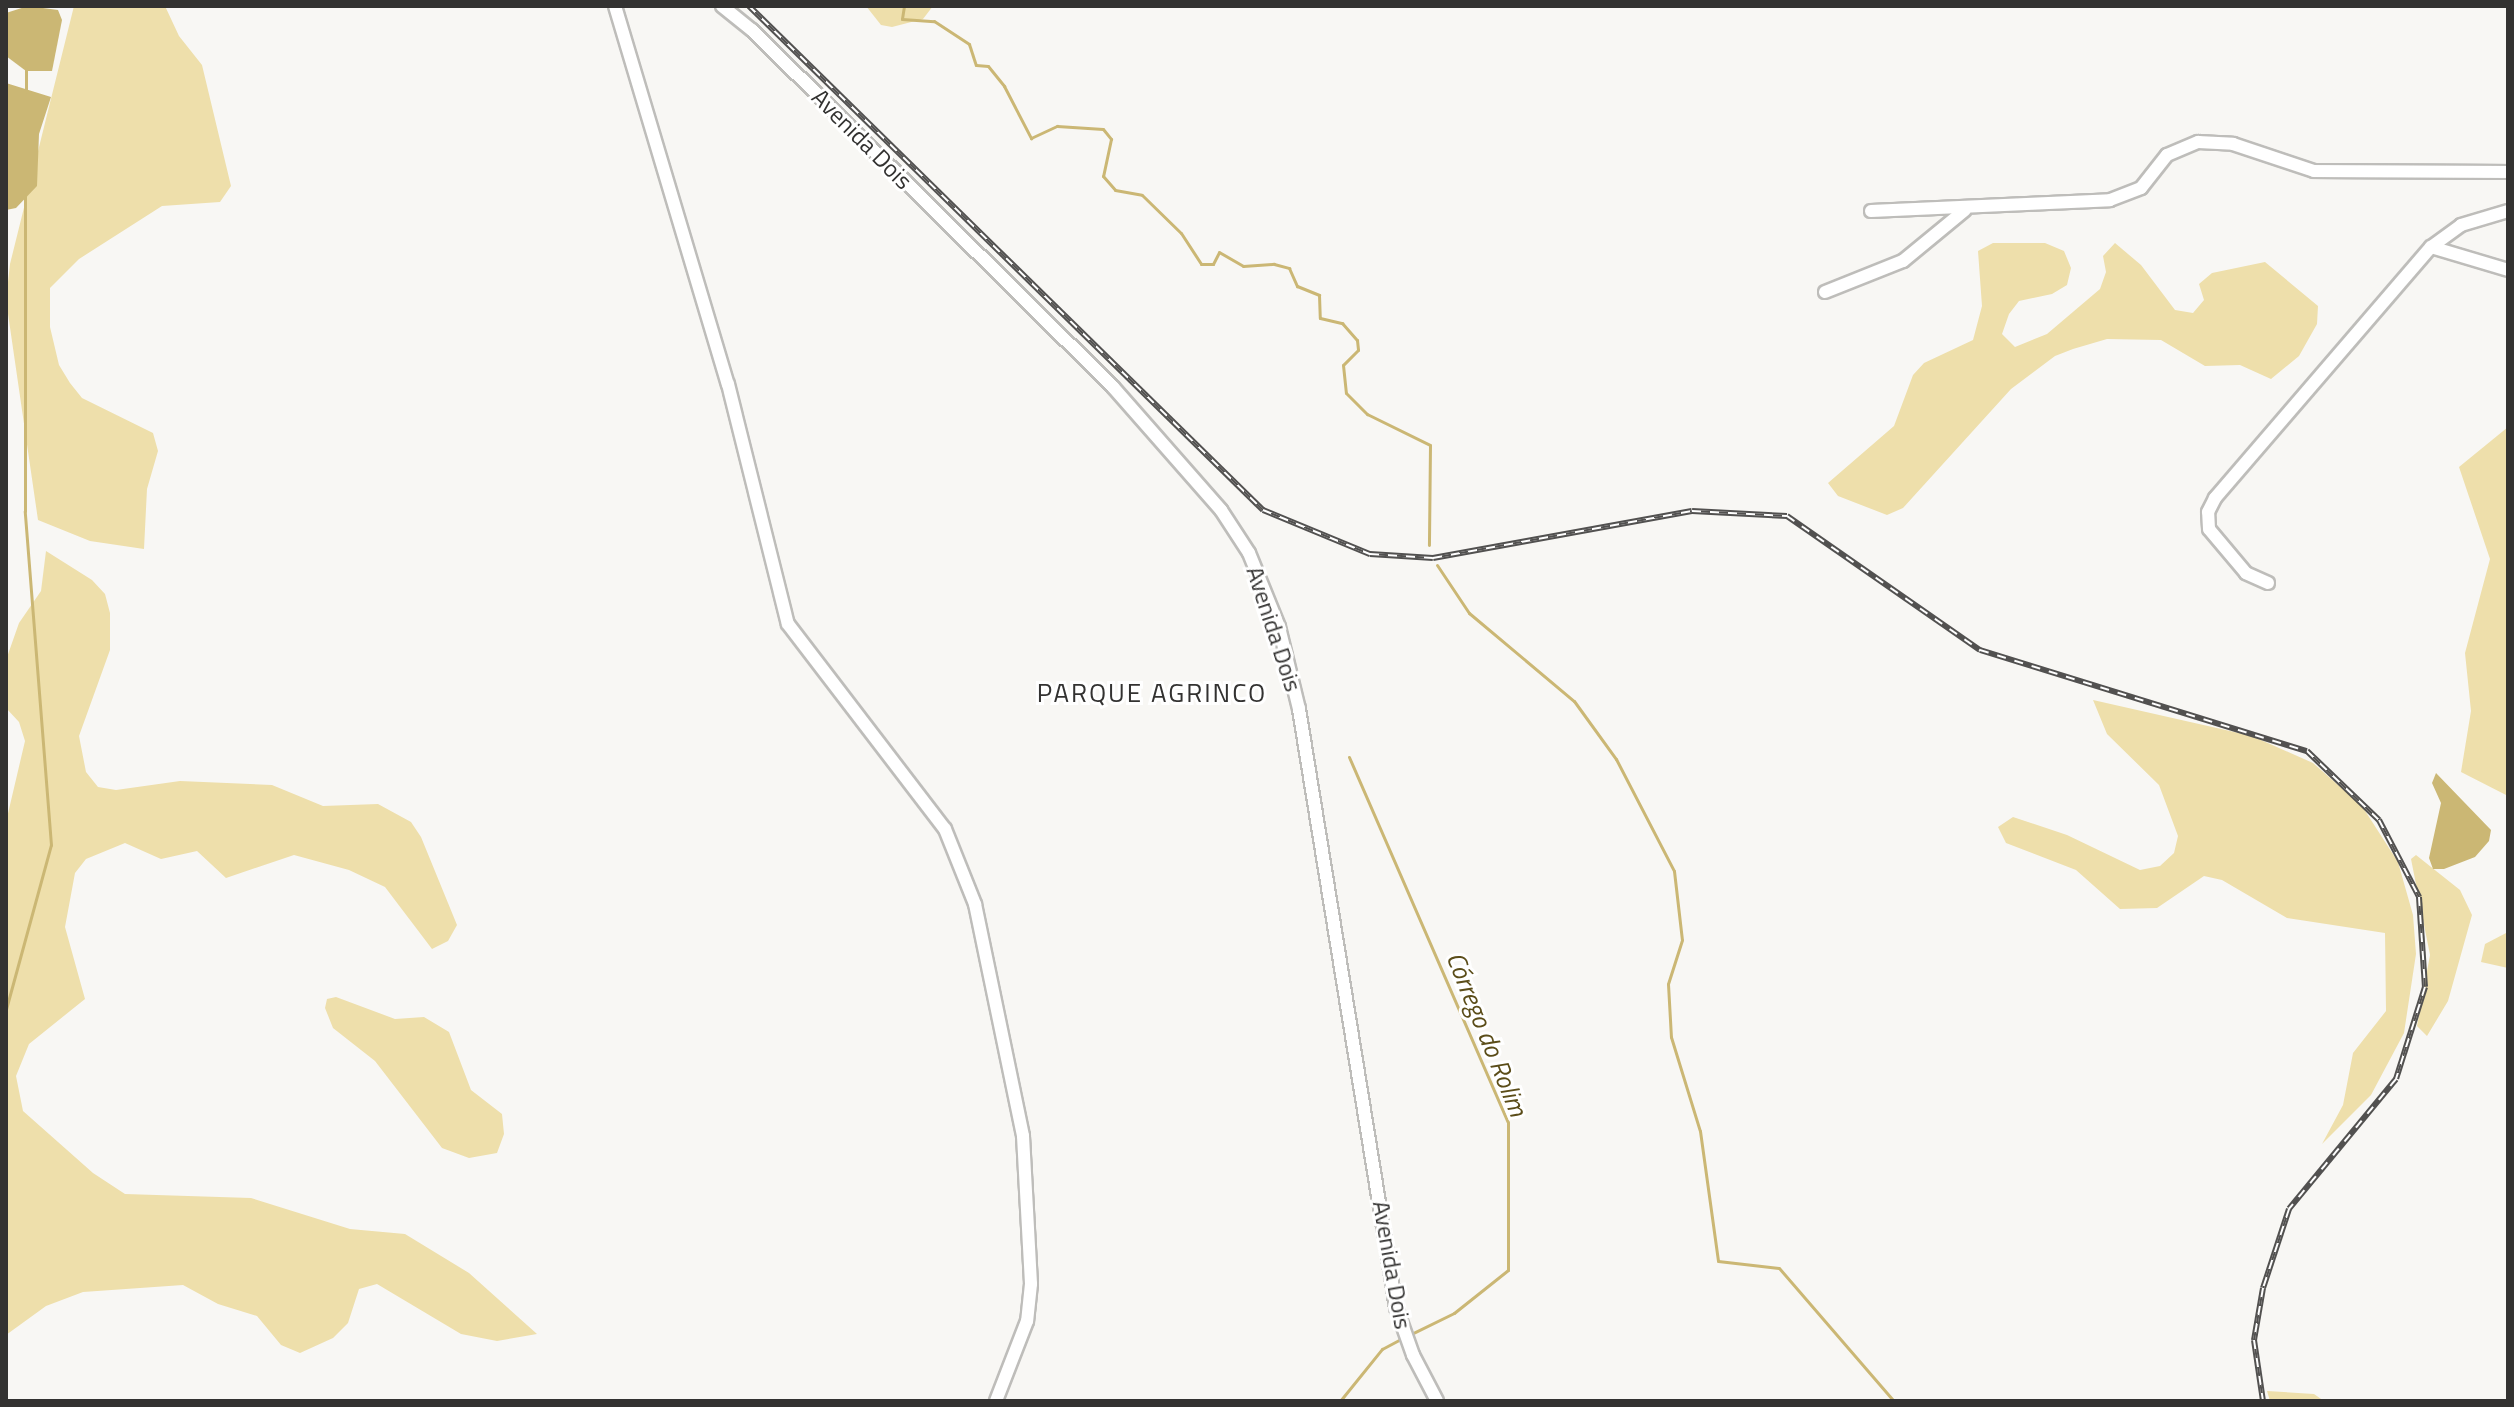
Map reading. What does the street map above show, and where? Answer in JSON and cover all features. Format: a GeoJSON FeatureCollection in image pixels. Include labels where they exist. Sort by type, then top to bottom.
{"type":"FeatureCollection","features":[{"type":"Feature","properties":{"kind":"street"},"geometry":{"type":"LineString","coordinates":[[615,6],[728,384],[788,624],[945,829],[975,904],[1023,1136],[1031,1284],[1027,1321],[996,1401]]}},
{"type":"Feature","properties":{"kind":"street","name":"Avenida Dois"},"geometry":{"type":"LineString","coordinates":[[722,6],[752,30],[1113,387],[1221,510],[1249,553],[1279,627],[1299,709],[1402,1330],[1437,1401]]}},
{"type":"Feature","properties":{"kind":"street"},"geometry":{"type":"LineString","coordinates":[[1871,211],[1965,210],[2129,196],[2167,155],[2198,142],[2233,144],[2314,171],[2508,172]]}},
{"type":"Feature","properties":{"kind":"street"},"geometry":{"type":"LineString","coordinates":[[1825,292],[1903,261],[1965,210]]}},
{"type":"Feature","properties":{"kind":"street"},"geometry":{"type":"LineString","coordinates":[[2268,583],[2246,573],[2224,551],[2209,529],[2208,512],[2431,247],[2461,225],[2508,211]]}},
{"type":"Feature","properties":{"kind":"street"},"geometry":{"type":"LineString","coordinates":[[2431,247],[2508,270]]}},
{"type":"Feature","properties":{"kind":"shaded area"},"geometry":{"type":"Polygon","coordinates":[[[28,6],[58,10],[62,20],[52,71],[26,71],[6,56],[6,13],[28,6]]]}},
{"type":"Feature","properties":{"kind":"shaded area"},"geometry":{"type":"Polygon","coordinates":[[[74,6],[165,6],[179,36],[202,65],[231,186],[220,202],[162,206],[79,259],[50,288],[50,327],[59,365],[70,383],[82,398],[153,433],[158,451],[147,489],[144,549],[90,541],[38,520],[6,300],[10,264],[74,6]]]}},
{"type":"Feature","properties":{"kind":"shaded area"},"geometry":{"type":"Polygon","coordinates":[[[866,6],[933,6],[923,19],[892,27],[881,25],[866,6]]]}},
{"type":"Feature","properties":{"kind":"shaded area"},"geometry":{"type":"Polygon","coordinates":[[[6,83],[51,97],[39,134],[37,186],[16,208],[6,210],[6,83]]]}},
{"type":"Feature","properties":{"kind":"shaded area"},"geometry":{"type":"Polygon","coordinates":[[[1993,243],[2045,243],[2064,251],[2071,268],[2067,285],[2052,294],[2019,301],[2009,314],[2002,334],[2015,347],[2047,334],[2100,289],[2106,272],[2103,256],[2115,243],[2141,265],[2175,310],[2193,313],[2204,300],[2199,284],[2212,273],[2265,262],[2318,306],[2317,324],[2299,356],[2271,379],[2240,365],[2205,366],[2161,340],[2107,339],[2073,349],[2055,356],[2011,389],[1903,508],[1887,515],[1838,496],[1828,483],[1894,426],[1913,375],[1924,363],[1973,340],[1982,306],[1978,251],[1993,243]]]}},
{"type":"Feature","properties":{"kind":"shaded area"},"geometry":{"type":"Polygon","coordinates":[[[2508,427],[2508,796],[2461,772],[2471,711],[2465,653],[2490,559],[2459,467],[2508,427]]]}},
{"type":"Feature","properties":{"kind":"shaded area"},"geometry":{"type":"Polygon","coordinates":[[[46,551],[92,580],[105,594],[110,613],[110,650],[79,736],[86,772],[98,787],[116,790],[180,781],[272,785],[323,806],[378,804],[411,822],[421,837],[457,925],[448,941],[432,949],[385,887],[349,870],[294,855],[226,878],[197,851],[161,859],[125,843],[86,859],[75,873],[65,927],[85,999],[29,1044],[16,1076],[23,1111],[93,1173],[125,1194],[251,1198],[350,1229],[405,1234],[469,1273],[537,1334],[497,1341],[461,1334],[377,1284],[359,1289],[348,1323],[333,1338],[300,1353],[281,1345],[257,1316],[218,1304],[183,1285],[83,1292],[46,1306],[6,1335],[6,822],[25,741],[19,722],[6,708],[6,660],[19,623],[41,591],[46,551]]]}},
{"type":"Feature","properties":{"kind":"shaded area"},"geometry":{"type":"Polygon","coordinates":[[[2093,700],[2252,736],[2313,763],[2362,806],[2398,862],[2413,915],[2416,954],[2404,1033],[2371,1095],[2322,1144],[2343,1105],[2353,1053],[2386,1011],[2385,933],[2287,918],[2222,880],[2204,876],[2157,908],[2120,909],[2076,870],[2006,843],[1998,827],[2013,817],[2067,835],[2140,870],[2160,866],[2174,853],[2178,836],[2159,785],[2107,734],[2093,700]]]}},
{"type":"Feature","properties":{"kind":"shaded area"},"geometry":{"type":"Polygon","coordinates":[[[2436,773],[2491,830],[2489,841],[2475,857],[2444,869],[2433,869],[2429,858],[2441,803],[2432,783],[2436,773]]]}},
{"type":"Feature","properties":{"kind":"shaded area"},"geometry":{"type":"Polygon","coordinates":[[[2416,855],[2460,890],[2472,915],[2448,1001],[2427,1036],[2417,1026],[2430,955],[2411,859],[2416,855]]]}},
{"type":"Feature","properties":{"kind":"shaded area"},"geometry":{"type":"Polygon","coordinates":[[[2508,932],[2508,968],[2481,962],[2485,944],[2508,932]]]}},
{"type":"Feature","properties":{"kind":"shaded area"},"geometry":{"type":"Polygon","coordinates":[[[336,997],[395,1019],[424,1017],[449,1032],[471,1090],[502,1114],[504,1134],[497,1153],[469,1158],[442,1148],[375,1061],[333,1028],[325,1008],[327,999],[336,997]]]}},
{"type":"Feature","properties":{"kind":"shaded area"},"geometry":{"type":"Polygon","coordinates":[[[2267,1391],[2314,1394],[2324,1401],[2270,1401],[2267,1391]]]}},
{"type":"Feature","properties":{"kind":"waterway"},"geometry":{"type":"LineString","coordinates":[[904,6],[902,19],[934,21],[969,44],[976,65],[988,66],[1004,86],[1031,138],[1057,126],[1103,129],[1111,139],[1103,176],[1115,190],[1142,195],[1181,233],[1201,264],[1213,264],[1219,252],[1243,266],[1274,264],[1289,268],[1297,286],[1319,295],[1320,318],[1342,323],[1357,340],[1358,350],[1343,365],[1346,393],[1367,414],[1430,445],[1429,545]]}},
{"type":"Feature","properties":{"kind":"waterway"},"geometry":{"type":"LineString","coordinates":[[26,68],[26,92]]}},
{"type":"Feature","properties":{"kind":"waterway"},"geometry":{"type":"LineString","coordinates":[[6,1009],[51,845],[25,511],[25,196]]}},
{"type":"Feature","properties":{"kind":"waterway"},"geometry":{"type":"LineString","coordinates":[[1437,565],[1469,613],[1574,701],[1616,759],[1674,871],[1682,940],[1668,984],[1671,1037],[1700,1131],[1718,1261],[1779,1268],[1894,1401]]}},
{"type":"Feature","properties":{"kind":"waterway","name":"Córrego do Rolim"},"geometry":{"type":"LineString","coordinates":[[1349,757],[1508,1122],[1508,1270],[1454,1313],[1411,1334]]}},
{"type":"Feature","properties":{"kind":"waterway","name":"Córrego do Rolim"},"geometry":{"type":"LineString","coordinates":[[1340,1401],[1382,1349],[1405,1337]]}},
{"type":"Feature","properties":{"kind":"railway"},"geometry":{"type":"LineString","coordinates":[[749,6],[1263,510],[1370,554],[1433,558],[1692,511],[1787,516],[1980,650],[2307,751],[2379,820],[2419,897],[2425,987],[2396,1079],[2289,1209],[2263,1288],[2254,1340],[2263,1401]]}},
{"type":"Feature","properties":{"kind":"district","name":"PARQUE AGRINCO"},"geometry":{"type":"Point","coordinates":[1152,693]}}]}
